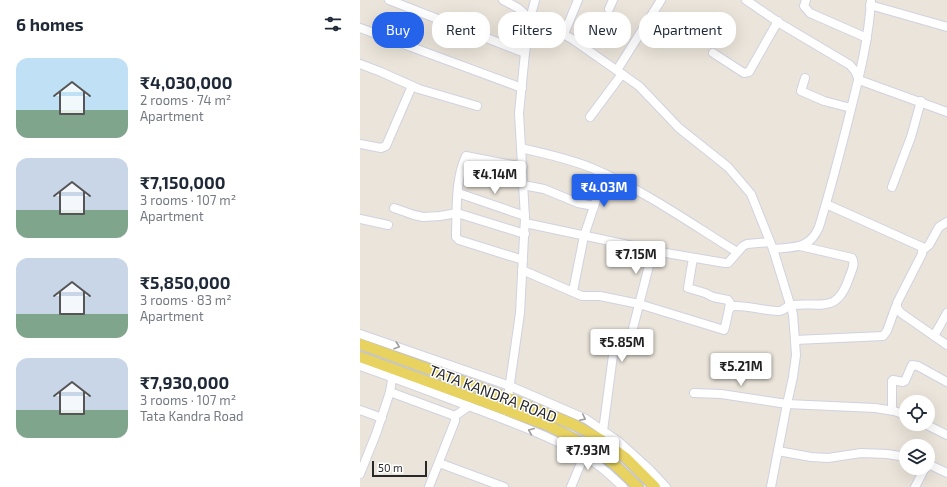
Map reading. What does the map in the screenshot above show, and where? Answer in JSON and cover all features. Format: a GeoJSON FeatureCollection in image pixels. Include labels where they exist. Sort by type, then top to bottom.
{"type":"FeatureCollection","features":[{"type":"Feature","properties":{"kind":"main road","name":"TATA KANDRA ROAD"},"geometry":{"type":"LineString","coordinates":[[360,344],[508,398],[575,425],[600,439],[626,458],[655,487]]}},
{"type":"Feature","properties":{"kind":"main road","name":"TATA KANDRA ROAD"},"geometry":{"type":"LineString","coordinates":[[360,357],[393,373],[547,425],[586,451],[614,464],[638,487]]}},
{"type":"Feature","properties":{"kind":"street"},"geometry":{"type":"LineString","coordinates":[[389,0],[525,53]]}},
{"type":"Feature","properties":{"kind":"street"},"geometry":{"type":"LineString","coordinates":[[503,0],[522,12]]}},
{"type":"Feature","properties":{"kind":"street"},"geometry":{"type":"LineString","coordinates":[[532,12],[535,0]]}},
{"type":"Feature","properties":{"kind":"street"},"geometry":{"type":"LineString","coordinates":[[566,29],[578,0]]}},
{"type":"Feature","properties":{"kind":"street"},"geometry":{"type":"LineString","coordinates":[[609,9],[613,0]]}},
{"type":"Feature","properties":{"kind":"street"},"geometry":{"type":"LineString","coordinates":[[590,117],[620,72],[661,0]]}},
{"type":"Feature","properties":{"kind":"street"},"geometry":{"type":"LineString","coordinates":[[806,0],[804,6],[810,13],[867,38]]}},
{"type":"Feature","properties":{"kind":"street"},"geometry":{"type":"LineString","coordinates":[[751,1],[778,21],[850,65],[855,71],[859,80],[947,112]]}},
{"type":"Feature","properties":{"kind":"street"},"geometry":{"type":"LineString","coordinates":[[800,246],[811,241],[816,235],[826,204],[859,80],[870,23],[871,2],[947,27]]}},
{"type":"Feature","properties":{"kind":"street"},"geometry":{"type":"LineString","coordinates":[[713,53],[744,72],[749,72],[778,21]]}},
{"type":"Feature","properties":{"kind":"street"},"geometry":{"type":"LineString","coordinates":[[360,28],[522,88]]}},
{"type":"Feature","properties":{"kind":"street"},"geometry":{"type":"LineString","coordinates":[[566,35],[639,86],[678,128],[728,168],[752,194],[772,246],[790,305],[795,340],[795,362],[771,487]]}},
{"type":"Feature","properties":{"kind":"street"},"geometry":{"type":"LineString","coordinates":[[506,410],[520,313],[523,260],[525,220],[519,113],[526,48]]}},
{"type":"Feature","properties":{"kind":"street"},"geometry":{"type":"LineString","coordinates":[[360,64],[435,95],[477,106]]}},
{"type":"Feature","properties":{"kind":"street"},"geometry":{"type":"LineString","coordinates":[[805,78],[801,91],[851,108]]}},
{"type":"Feature","properties":{"kind":"street"},"geometry":{"type":"LineString","coordinates":[[360,144],[381,148],[386,146],[412,86]]}},
{"type":"Feature","properties":{"kind":"street"},"geometry":{"type":"LineString","coordinates":[[892,187],[911,137],[921,102]]}},
{"type":"Feature","properties":{"kind":"street"},"geometry":{"type":"LineString","coordinates":[[521,148],[575,162],[605,174],[650,198],[737,252]]}},
{"type":"Feature","properties":{"kind":"street"},"geometry":{"type":"LineString","coordinates":[[522,167],[466,156],[458,193],[456,237],[459,240],[523,260]]}},
{"type":"Feature","properties":{"kind":"street"},"geometry":{"type":"LineString","coordinates":[[573,291],[584,236],[605,174]]}},
{"type":"Feature","properties":{"kind":"street"},"geometry":{"type":"LineString","coordinates":[[523,185],[544,189],[578,203],[594,206]]}},
{"type":"Feature","properties":{"kind":"street"},"geometry":{"type":"LineString","coordinates":[[458,193],[525,220],[584,236],[693,258],[728,263],[737,252],[747,244],[800,246],[850,257],[854,260],[845,290],[835,302],[827,304],[790,305],[781,311],[735,306],[730,307],[729,309]]}},
{"type":"Feature","properties":{"kind":"street"},"geometry":{"type":"LineString","coordinates":[[826,204],[922,247],[923,250]]}},
{"type":"Feature","properties":{"kind":"street"},"geometry":{"type":"LineString","coordinates":[[394,208],[423,217],[457,213],[524,234]]}},
{"type":"Feature","properties":{"kind":"street"},"geometry":{"type":"LineString","coordinates":[[360,218],[388,225]]}},
{"type":"Feature","properties":{"kind":"street"},"geometry":{"type":"LineString","coordinates":[[795,340],[883,336],[887,331],[896,306],[923,250],[929,245],[939,227],[947,222]]}},
{"type":"Feature","properties":{"kind":"street"},"geometry":{"type":"LineString","coordinates":[[603,431],[615,340],[620,337],[629,338],[631,336],[652,250]]}},
{"type":"Feature","properties":{"kind":"street"},"geometry":{"type":"LineString","coordinates":[[522,270],[582,296],[600,296],[639,304],[722,330],[725,329],[730,303],[728,300],[713,297],[688,288],[693,258]]}},
{"type":"Feature","properties":{"kind":"street"},"geometry":{"type":"LineString","coordinates":[[896,306],[898,311],[947,345]]}},
{"type":"Feature","properties":{"kind":"street"},"geometry":{"type":"LineString","coordinates":[[934,336],[947,313]]}},
{"type":"Feature","properties":{"kind":"street"},"geometry":{"type":"LineString","coordinates":[[360,334],[510,386],[586,419],[618,441],[649,469],[666,487]]}},
{"type":"Feature","properties":{"kind":"street"},"geometry":{"type":"LineString","coordinates":[[892,410],[892,381],[905,381],[912,365],[918,366],[947,382]]}},
{"type":"Feature","properties":{"kind":"street"},"geometry":{"type":"LineString","coordinates":[[360,366],[393,373],[547,438],[586,451],[623,487]]}},
{"type":"Feature","properties":{"kind":"street"},"geometry":{"type":"LineString","coordinates":[[361,469],[382,418],[390,392],[393,373]]}},
{"type":"Feature","properties":{"kind":"street"},"geometry":{"type":"LineString","coordinates":[[390,392],[455,416]]}},
{"type":"Feature","properties":{"kind":"street"},"geometry":{"type":"LineString","coordinates":[[694,393],[721,394],[787,404],[875,408],[899,412]]}},
{"type":"Feature","properties":{"kind":"street"},"geometry":{"type":"LineString","coordinates":[[429,487],[455,416],[469,406]]}},
{"type":"Feature","properties":{"kind":"street"},"geometry":{"type":"LineString","coordinates":[[360,410],[382,418]]}},
{"type":"Feature","properties":{"kind":"street"},"geometry":{"type":"LineString","coordinates":[[935,429],[947,435]]}},
{"type":"Feature","properties":{"kind":"street"},"geometry":{"type":"LineString","coordinates":[[571,487],[586,451]]}},
{"type":"Feature","properties":{"kind":"street"},"geometry":{"type":"LineString","coordinates":[[778,451],[811,457],[828,458],[862,453],[899,456]]}},
{"type":"Feature","properties":{"kind":"street"},"geometry":{"type":"LineString","coordinates":[[439,463],[504,487]]}},
{"type":"Feature","properties":{"kind":"street"},"geometry":{"type":"LineString","coordinates":[[935,467],[947,473]]}},
{"type":"Feature","properties":{"kind":"street"},"geometry":{"type":"LineString","coordinates":[[915,487],[921,475]]}}]}
